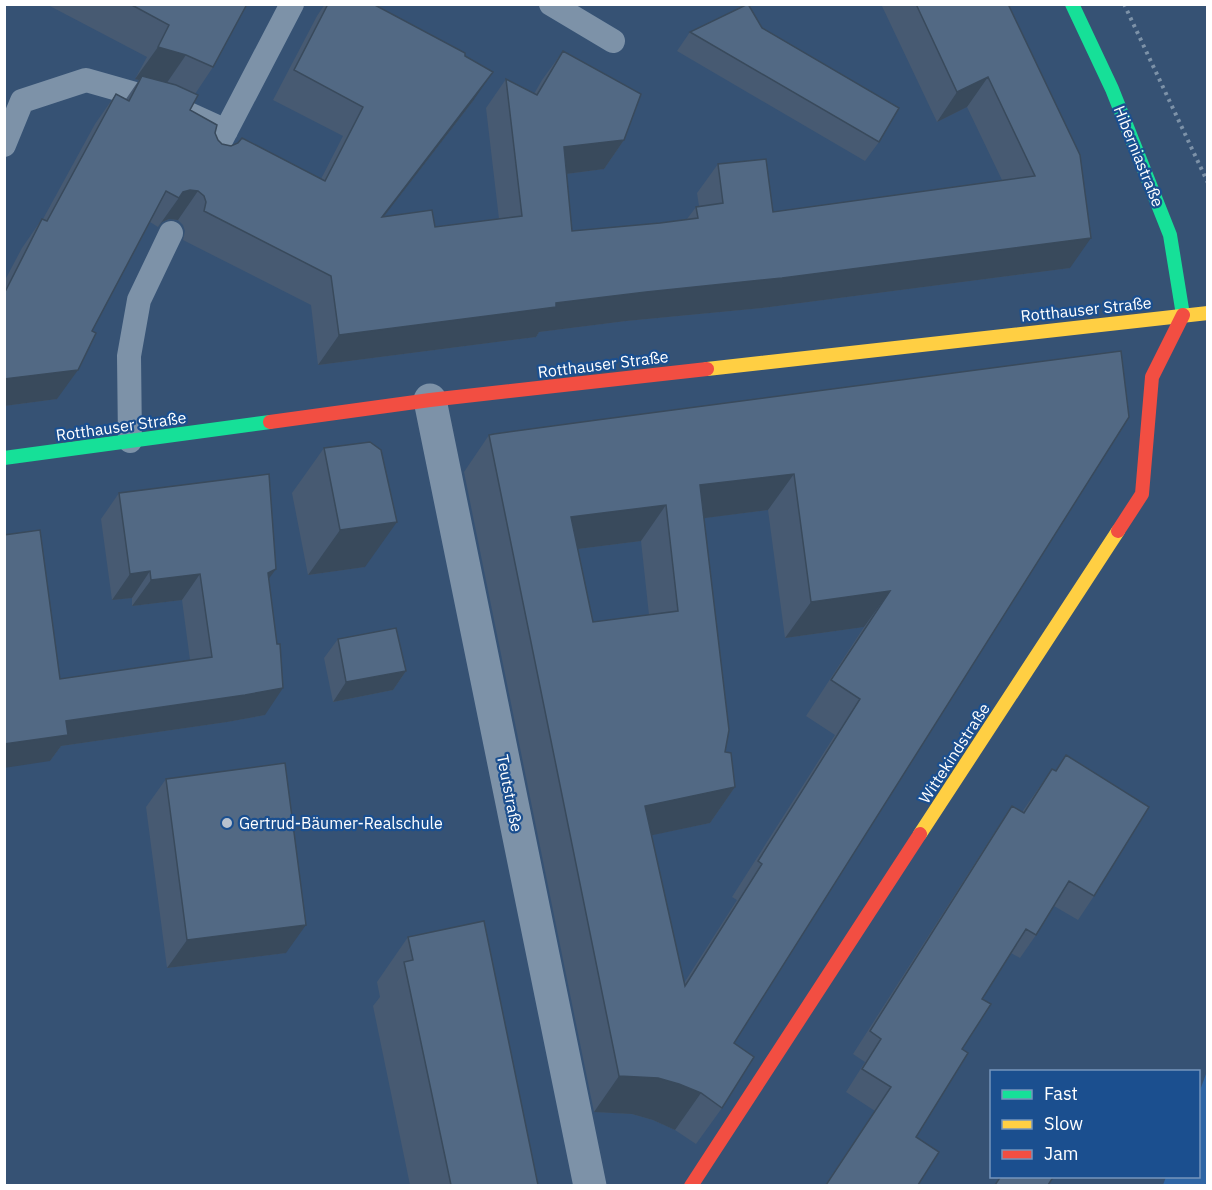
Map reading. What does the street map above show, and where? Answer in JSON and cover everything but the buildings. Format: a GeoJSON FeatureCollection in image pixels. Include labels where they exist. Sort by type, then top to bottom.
{"type":"FeatureCollection","features":[{"type":"Feature","properties":{"kind":"main road","name":"Hiberniastraße"},"geometry":{"type":"LineString","coordinates":[[1072,4],[1112,88],[1170,235],[1183,315]]}},
{"type":"Feature","properties":{"kind":"main road","name":"Rotthauser Straße"},"geometry":{"type":"LineString","coordinates":[[4,458],[430,400],[1208,313]]}},
{"type":"Feature","properties":{"kind":"main road","name":"Wittekindstraße"},"geometry":{"type":"LineString","coordinates":[[691,1185],[1142,494],[1152,377],[1183,315]]}},
{"type":"Feature","properties":{"kind":"street","name":"Teutstraße"},"geometry":{"type":"LineString","coordinates":[[430,400],[590,1185]]}},
{"type":"Feature","properties":{"kind":"lane"},"geometry":{"type":"LineString","coordinates":[[209,161],[292,4]]}},
{"type":"Feature","properties":{"kind":"lane"},"geometry":{"type":"LineString","coordinates":[[551,4],[613,41]]}},
{"type":"Feature","properties":{"kind":"lane"},"geometry":{"type":"LineString","coordinates":[[4,145],[22,100],[86,80],[160,101],[226,131]]}},
{"type":"Feature","properties":{"kind":"lane"},"geometry":{"type":"LineString","coordinates":[[130,441],[129,356],[139,300],[171,233]]}},
{"type":"Feature","properties":{"kind":"path"},"geometry":{"type":"LineString","coordinates":[[1124,4],[1208,183]]}},
{"type":"Feature","properties":{"kind":"shaded area"},"geometry":{"type":"Polygon","coordinates":[[[1207,1050],[1207,1185],[1163,1185],[1166,1178],[1200,1178],[1200,1090],[1206,1074],[1207,1050]]]}},
{"type":"Feature","properties":{"kind":"traffic: fast"},"geometry":{"type":"LineString","coordinates":[[1072,4],[1112,89],[1170,235],[1183,315]]}},
{"type":"Feature","properties":{"kind":"traffic: fast"},"geometry":{"type":"LineString","coordinates":[[4,458],[270,422]]}},
{"type":"Feature","properties":{"kind":"traffic: slow"},"geometry":{"type":"LineString","coordinates":[[707,369],[1208,313]]}},
{"type":"Feature","properties":{"kind":"traffic: slow"},"geometry":{"type":"LineString","coordinates":[[920,834],[1118,531]]}},
{"type":"Feature","properties":{"kind":"traffic: jam"},"geometry":{"type":"LineString","coordinates":[[1118,531],[1142,494],[1152,377],[1183,315]]}},
{"type":"Feature","properties":{"kind":"traffic: jam"},"geometry":{"type":"LineString","coordinates":[[270,422],[430,400],[707,369]]}},
{"type":"Feature","properties":{"kind":"traffic: jam"},"geometry":{"type":"LineString","coordinates":[[691,1186],[920,834]]}},
{"type":"Feature","properties":{"kind":"place","name":"Gertrud-Bäumer-Realschule"},"geometry":{"type":"Point","coordinates":[227,823]}}]}
